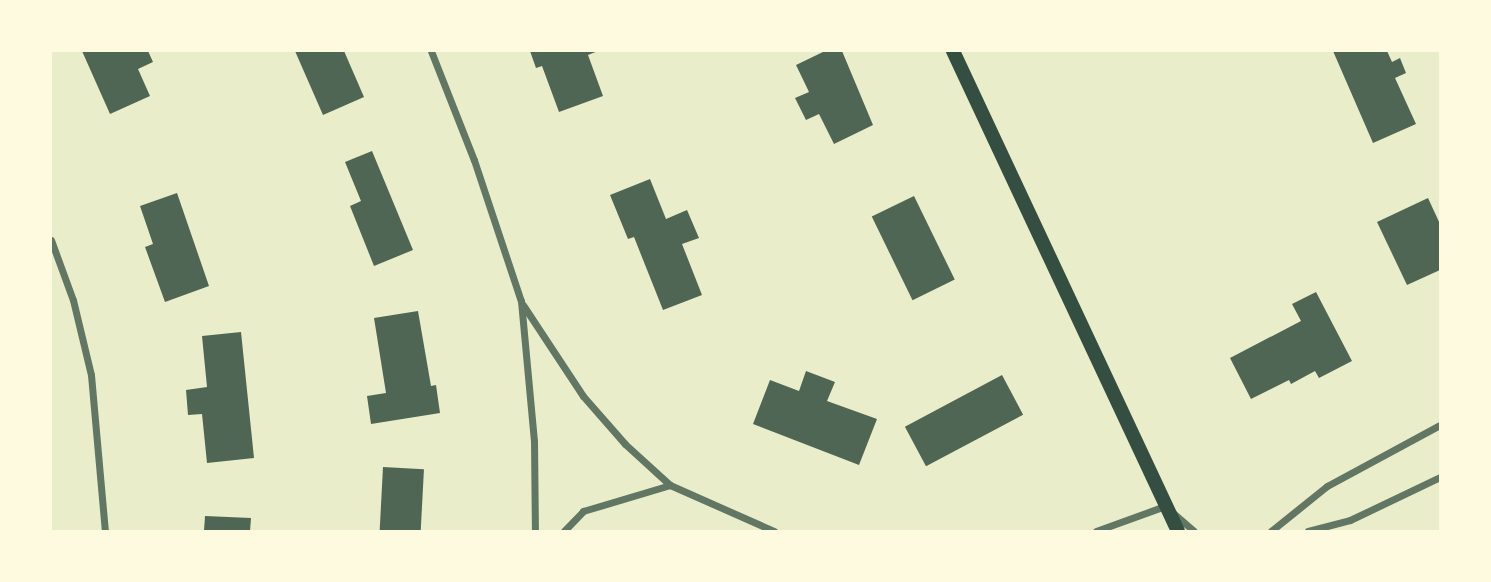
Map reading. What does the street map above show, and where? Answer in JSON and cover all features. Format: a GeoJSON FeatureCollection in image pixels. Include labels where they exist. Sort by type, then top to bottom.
{"type":"FeatureCollection","features":[{"type":"Feature","properties":{"kind":"main road"},"geometry":{"type":"LineString","coordinates":[[953,51],[1178,531]]}},
{"type":"Feature","properties":{"kind":"street"},"geometry":{"type":"LineString","coordinates":[[431,51],[474,160],[521,301],[534,441],[535,531]]}},
{"type":"Feature","properties":{"kind":"street"},"geometry":{"type":"LineString","coordinates":[[51,240],[73,300],[91,375],[105,531]]}},
{"type":"Feature","properties":{"kind":"street"},"geometry":{"type":"LineString","coordinates":[[521,301],[583,396],[625,444],[670,485],[774,531]]}},
{"type":"Feature","properties":{"kind":"street"},"geometry":{"type":"LineString","coordinates":[[1271,531],[1327,486],[1440,425]]}},
{"type":"Feature","properties":{"kind":"street"},"geometry":{"type":"LineString","coordinates":[[1308,531],[1350,520],[1440,477]]}},
{"type":"Feature","properties":{"kind":"street"},"geometry":{"type":"LineString","coordinates":[[564,531],[583,511],[670,485]]}},
{"type":"Feature","properties":{"kind":"street"},"geometry":{"type":"LineString","coordinates":[[1096,531],[1165,506],[1194,531]]}},
{"type":"Feature","properties":{"kind":"building"},"geometry":{"type":"Polygon","coordinates":[[[82,51],[148,51],[153,62],[138,69],[150,96],[110,114],[82,51]]]}},
{"type":"Feature","properties":{"kind":"building"},"geometry":{"type":"Polygon","coordinates":[[[295,51],[344,51],[364,97],[323,115],[295,51]]]}},
{"type":"Feature","properties":{"kind":"building"},"geometry":{"type":"Polygon","coordinates":[[[530,51],[598,51],[588,55],[603,96],[559,112],[542,66],[536,68],[530,51]]]}},
{"type":"Feature","properties":{"kind":"building"},"geometry":{"type":"Polygon","coordinates":[[[825,51],[842,51],[873,125],[834,144],[819,114],[806,120],[795,98],[809,92],[796,65],[825,51]]]}},
{"type":"Feature","properties":{"kind":"building"},"geometry":{"type":"Polygon","coordinates":[[[1333,51],[1387,51],[1392,62],[1400,58],[1406,73],[1395,78],[1416,124],[1373,143],[1333,51]]]}},
{"type":"Feature","properties":{"kind":"building"},"geometry":{"type":"Polygon","coordinates":[[[372,151],[413,250],[374,266],[350,206],[361,201],[345,162],[372,151]]]}},
{"type":"Feature","properties":{"kind":"building"},"geometry":{"type":"Polygon","coordinates":[[[650,179],[666,219],[687,210],[699,238],[682,244],[702,295],[663,310],[634,237],[628,239],[610,195],[650,179]]]}},
{"type":"Feature","properties":{"kind":"building"},"geometry":{"type":"Polygon","coordinates":[[[177,193],[209,286],[165,302],[145,247],[153,244],[140,206],[177,193]]]}},
{"type":"Feature","properties":{"kind":"building"},"geometry":{"type":"Polygon","coordinates":[[[914,196],[955,280],[913,300],[872,217],[914,196]]]}},
{"type":"Feature","properties":{"kind":"building"},"geometry":{"type":"Polygon","coordinates":[[[1428,198],[1440,224],[1440,270],[1407,285],[1377,222],[1428,198]]]}},
{"type":"Feature","properties":{"kind":"building"},"geometry":{"type":"Polygon","coordinates":[[[1316,292],[1352,361],[1319,378],[1315,371],[1291,384],[1289,380],[1251,399],[1230,358],[1301,321],[1292,304],[1316,292]]]}},
{"type":"Feature","properties":{"kind":"building"},"geometry":{"type":"Polygon","coordinates":[[[418,311],[431,386],[436,385],[440,413],[371,424],[367,396],[386,393],[374,318],[418,311]]]}},
{"type":"Feature","properties":{"kind":"building"},"geometry":{"type":"Polygon","coordinates":[[[241,332],[254,458],[207,463],[202,414],[188,415],[186,390],[207,387],[202,336],[241,332]]]}},
{"type":"Feature","properties":{"kind":"building"},"geometry":{"type":"Polygon","coordinates":[[[806,371],[835,382],[827,401],[877,419],[859,465],[753,424],[770,380],[799,391],[806,371]]]}},
{"type":"Feature","properties":{"kind":"building"},"geometry":{"type":"Polygon","coordinates":[[[1002,375],[1023,415],[926,466],[905,427],[1002,375]]]}},
{"type":"Feature","properties":{"kind":"building"},"geometry":{"type":"Polygon","coordinates":[[[383,467],[424,469],[421,531],[380,531],[383,467]]]}},
{"type":"Feature","properties":{"kind":"building"},"geometry":{"type":"Polygon","coordinates":[[[205,516],[251,518],[250,531],[204,531],[205,516]]]}}]}
